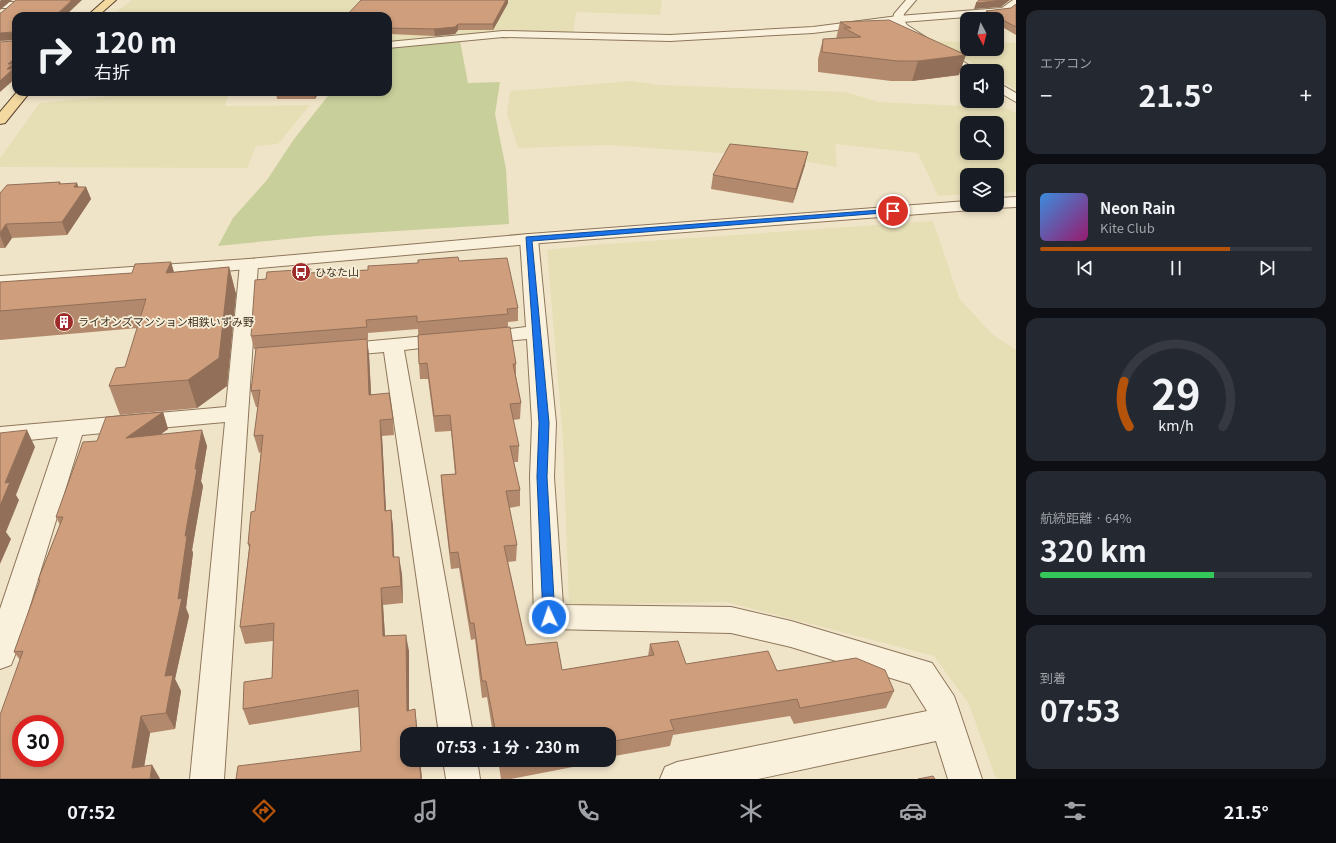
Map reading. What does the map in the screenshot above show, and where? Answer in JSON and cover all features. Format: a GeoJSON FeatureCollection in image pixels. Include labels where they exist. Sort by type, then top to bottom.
{"type":"FeatureCollection","features":[{"type":"Feature","properties":{"kind":"main road"},"geometry":{"type":"LineString","coordinates":[[97,12],[111,0]]}},
{"type":"Feature","properties":{"kind":"main road"},"geometry":{"type":"LineString","coordinates":[[0,120],[21,96]]}},
{"type":"Feature","properties":{"kind":"street"},"geometry":{"type":"LineString","coordinates":[[911,0],[899,14],[898,19],[903,27],[961,64]]}},
{"type":"Feature","properties":{"kind":"street"},"geometry":{"type":"LineString","coordinates":[[2,9],[17,2]]}},
{"type":"Feature","properties":{"kind":"street"},"geometry":{"type":"LineString","coordinates":[[392,45],[503,34],[584,35],[658,39],[813,30],[898,19],[1005,11],[1016,2]]}},
{"type":"Feature","properties":{"kind":"street"},"geometry":{"type":"LineString","coordinates":[[1004,90],[1016,98]]}},
{"type":"Feature","properties":{"kind":"street"},"geometry":{"type":"LineString","coordinates":[[1004,203],[1016,202]]}},
{"type":"Feature","properties":{"kind":"street"},"geometry":{"type":"LineString","coordinates":[[0,282],[249,264],[529,239],[960,206]]}},
{"type":"Feature","properties":{"kind":"street"},"geometry":{"type":"LineString","coordinates":[[529,239],[544,423],[542,477],[549,617],[731,620],[791,634],[921,673],[942,707],[965,779]]}},
{"type":"Feature","properties":{"kind":"street"},"geometry":{"type":"LineString","coordinates":[[207,779],[237,413],[251,358],[249,264]]}},
{"type":"Feature","properties":{"kind":"street"},"geometry":{"type":"LineString","coordinates":[[323,351],[537,332]]}},
{"type":"Feature","properties":{"kind":"street"},"geometry":{"type":"LineString","coordinates":[[393,345],[455,727]]}},
{"type":"Feature","properties":{"kind":"street"},"geometry":{"type":"LineString","coordinates":[[0,435],[237,413]]}},
{"type":"Feature","properties":{"kind":"street"},"geometry":{"type":"LineString","coordinates":[[0,655],[73,428]]}},
{"type":"Feature","properties":{"kind":"street"},"geometry":{"type":"LineString","coordinates":[[677,779],[947,723]]}},
{"type":"Feature","properties":{"kind":"street"},"geometry":{"type":"LineString","coordinates":[[461,767],[463,779]]}},
{"type":"Feature","properties":{"kind":"shaded area"},"geometry":{"type":"Polygon","coordinates":[[[132,0],[662,0],[660,15],[576,12],[573,33],[392,44],[392,12],[116,12],[132,0]]]}},
{"type":"Feature","properties":{"kind":"shaded area"},"geometry":{"type":"Polygon","coordinates":[[[934,41],[960,42],[960,56],[1004,56],[1004,42],[1016,43],[1016,90],[1004,82],[1004,64],[973,64],[934,41]]]}},
{"type":"Feature","properties":{"kind":"shaded area"},"geometry":{"type":"Polygon","coordinates":[[[632,81],[660,85],[846,92],[879,102],[960,106],[960,108],[1007,108],[1016,113],[1016,192],[1004,193],[1004,168],[960,168],[960,194],[938,196],[918,153],[835,144],[837,167],[778,157],[609,145],[518,148],[507,114],[510,91],[632,81]]]}},
{"type":"Feature","properties":{"kind":"shaded area"},"geometry":{"type":"Polygon","coordinates":[[[113,96],[228,96],[225,106],[310,105],[278,144],[256,146],[247,168],[0,167],[0,158],[40,103],[113,96]]]}},
{"type":"Feature","properties":{"kind":"shaded area"},"geometry":{"type":"Polygon","coordinates":[[[933,221],[959,298],[991,333],[1016,350],[1016,779],[996,779],[969,704],[934,656],[726,602],[569,605],[563,440],[547,250],[592,245],[933,221]]]}},
{"type":"Feature","properties":{"kind":"green space"},"geometry":{"type":"Polygon","coordinates":[[[460,41],[468,83],[500,82],[495,114],[506,169],[509,224],[317,236],[218,246],[233,218],[267,180],[294,139],[328,96],[392,96],[392,47],[460,41]]]}},
{"type":"Feature","properties":{"kind":"building"},"geometry":{"type":"Polygon","coordinates":[[[16,0],[72,0],[59,12],[12,12],[12,32],[0,33],[1,13],[16,0]]]}},
{"type":"Feature","properties":{"kind":"building"},"geometry":{"type":"Polygon","coordinates":[[[361,0],[506,0],[493,24],[458,24],[455,27],[434,29],[392,28],[392,12],[350,12],[361,0]]]}},
{"type":"Feature","properties":{"kind":"building"},"geometry":{"type":"Polygon","coordinates":[[[979,0],[1004,0],[976,3],[979,0]]]}},
{"type":"Feature","properties":{"kind":"building"},"geometry":{"type":"Polygon","coordinates":[[[1016,4],[1016,27],[1004,21],[1004,12],[986,11],[1011,8],[1016,4]]]}},
{"type":"Feature","properties":{"kind":"building"},"geometry":{"type":"Polygon","coordinates":[[[889,20],[960,52],[960,56],[918,61],[897,61],[822,52],[823,39],[861,37],[844,28],[851,28],[840,22],[889,20]]]}},
{"type":"Feature","properties":{"kind":"building"},"geometry":{"type":"Polygon","coordinates":[[[12,41],[12,60],[8,64],[12,65],[7,69],[12,70],[0,81],[0,42],[12,41]]]}},
{"type":"Feature","properties":{"kind":"building"},"geometry":{"type":"Polygon","coordinates":[[[730,144],[808,152],[796,189],[713,175],[730,144]]]}},
{"type":"Feature","properties":{"kind":"building"},"geometry":{"type":"Polygon","coordinates":[[[60,182],[59,184],[77,183],[74,187],[86,187],[62,222],[6,224],[0,233],[0,193],[7,185],[60,182]]]}},
{"type":"Feature","properties":{"kind":"building"},"geometry":{"type":"Polygon","coordinates":[[[458,257],[459,261],[507,258],[518,308],[507,309],[508,314],[417,322],[417,316],[366,320],[367,327],[251,336],[255,280],[266,279],[267,272],[311,269],[310,273],[368,270],[368,266],[418,263],[418,260],[458,257]]]}},
{"type":"Feature","properties":{"kind":"building"},"geometry":{"type":"Polygon","coordinates":[[[171,262],[166,273],[229,267],[219,358],[188,380],[109,386],[116,368],[125,367],[146,299],[0,311],[0,282],[132,273],[135,264],[171,262]]]}},
{"type":"Feature","properties":{"kind":"building"},"geometry":{"type":"Polygon","coordinates":[[[510,327],[516,364],[513,364],[521,403],[510,404],[519,446],[510,446],[520,490],[506,491],[517,545],[504,546],[526,645],[557,642],[562,670],[654,655],[650,644],[678,641],[686,664],[768,651],[777,671],[856,658],[885,670],[894,691],[800,708],[797,699],[670,720],[674,730],[616,741],[616,727],[495,727],[486,681],[482,681],[474,623],[470,623],[458,552],[450,553],[441,475],[456,474],[450,415],[434,416],[427,363],[419,364],[418,335],[510,327]]]}},
{"type":"Feature","properties":{"kind":"building"},"geometry":{"type":"Polygon","coordinates":[[[367,339],[369,395],[389,393],[393,419],[380,420],[385,511],[391,510],[393,557],[399,557],[401,586],[381,588],[383,636],[406,635],[407,711],[415,709],[416,727],[400,727],[400,767],[420,767],[421,779],[236,779],[238,766],[361,751],[358,690],[243,709],[244,682],[272,678],[274,623],[240,627],[250,544],[248,544],[251,512],[255,511],[263,435],[254,436],[260,390],[251,391],[256,348],[367,339]]]}},
{"type":"Feature","properties":{"kind":"building"},"geometry":{"type":"Polygon","coordinates":[[[163,412],[126,438],[202,430],[195,469],[197,469],[185,536],[187,536],[178,599],[182,598],[165,676],[173,675],[166,713],[141,716],[132,768],[152,765],[150,779],[0,779],[0,715],[23,651],[14,652],[40,580],[38,580],[63,517],[56,517],[83,442],[97,441],[106,417],[163,412]]]}},
{"type":"Feature","properties":{"kind":"building"},"geometry":{"type":"Polygon","coordinates":[[[27,430],[5,483],[10,482],[0,506],[0,433],[27,430]]]}},
{"type":"Feature","properties":{"kind":"building"},"geometry":{"type":"Polygon","coordinates":[[[933,776],[935,779],[918,779],[933,776]]]}},
{"type":"Feature","properties":{"kind":"place","name":"ひなた山"},"geometry":{"type":"Point","coordinates":[301,272]}},
{"type":"Feature","properties":{"kind":"place","name":"ライオンズマンション相鉄いずみ野"},"geometry":{"type":"Point","coordinates":[64,322]}},
{"type":"Feature","properties":{"kind":"route"},"geometry":{"type":"LineString","coordinates":[[549,617],[542,477],[544,423],[529,239],[893,211]]}}]}
